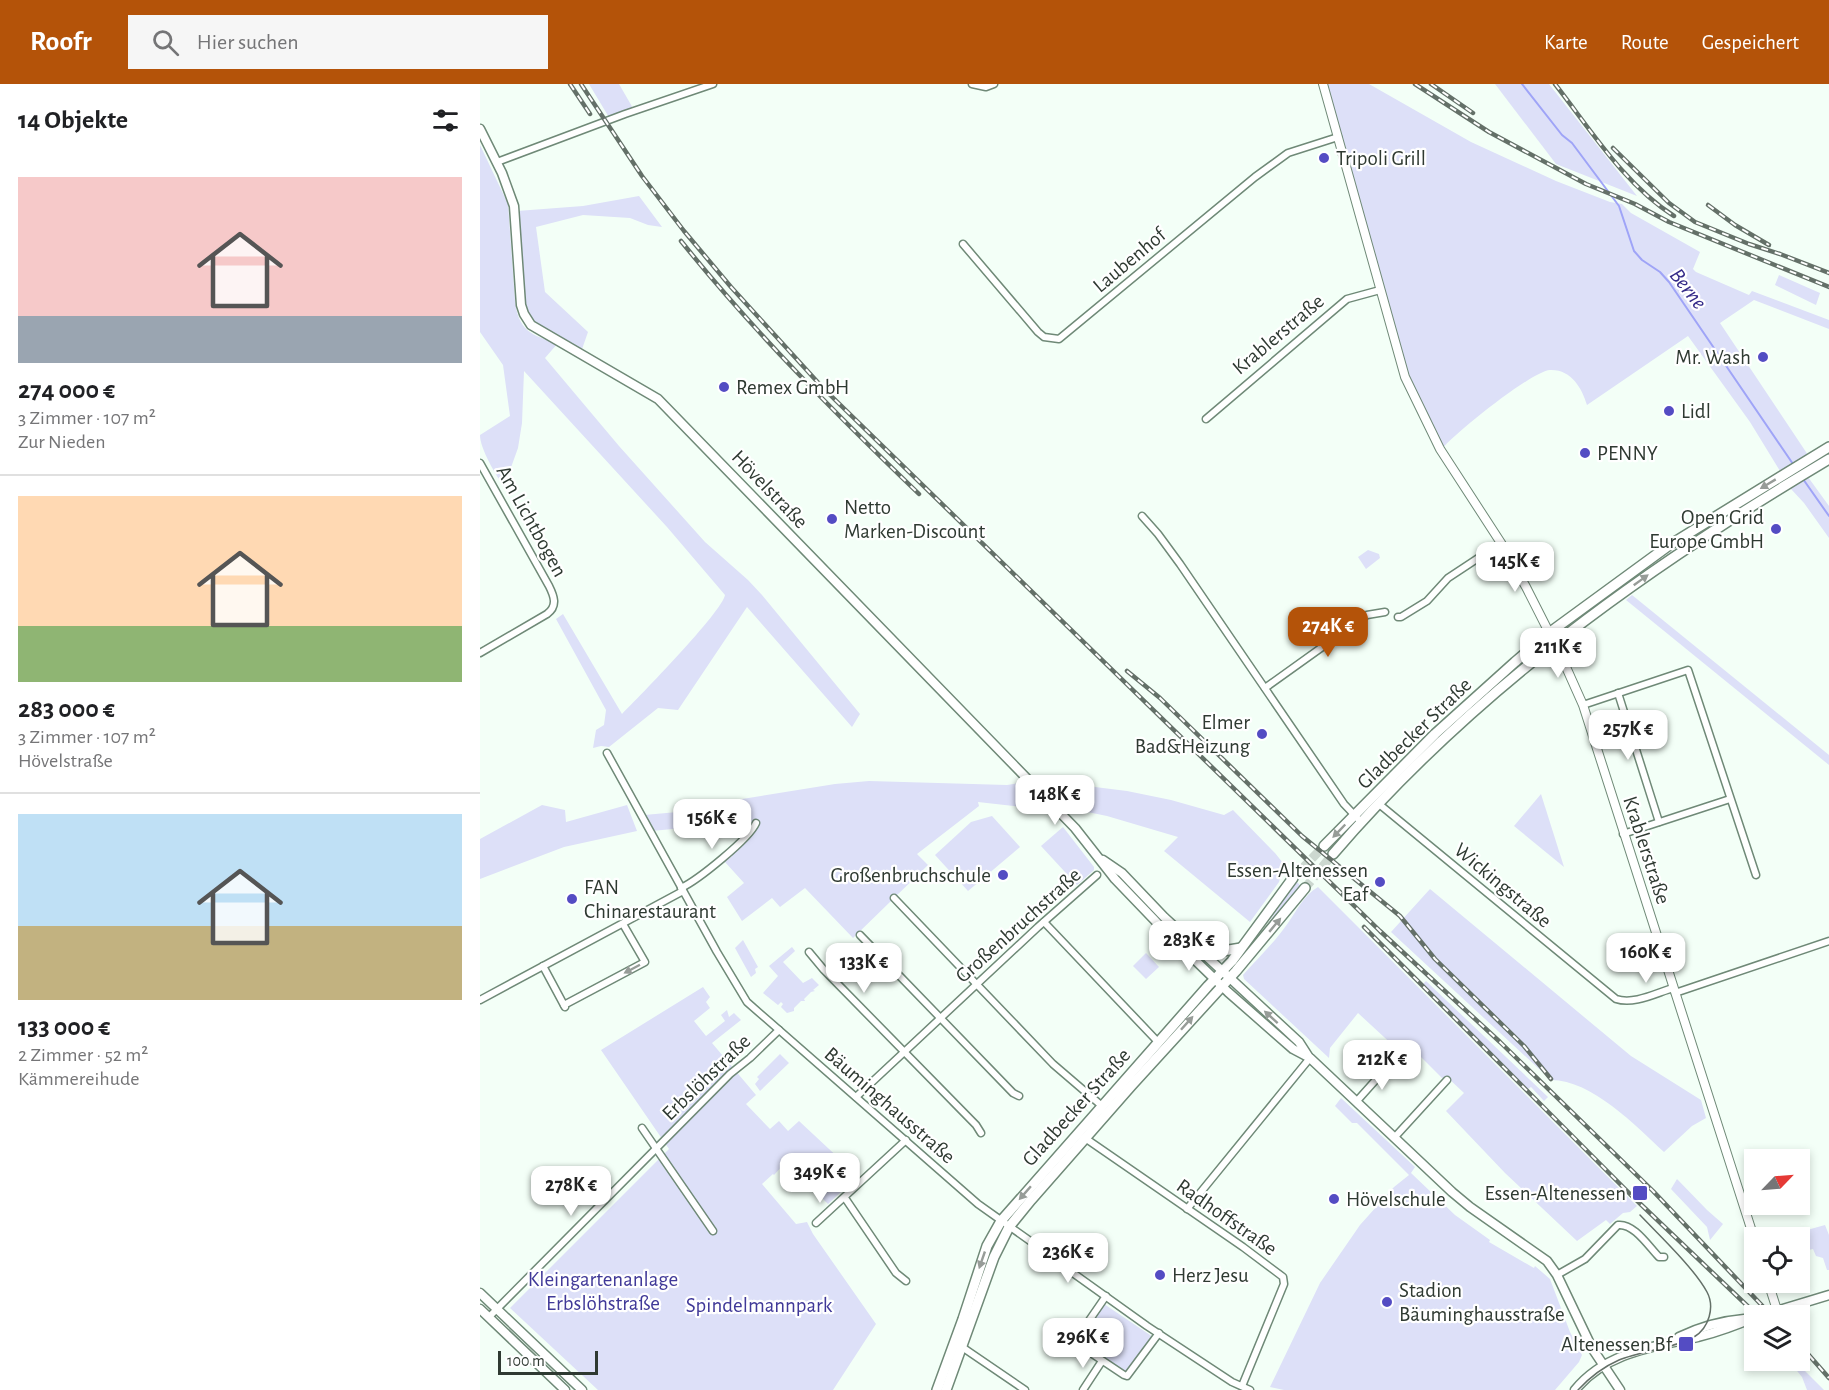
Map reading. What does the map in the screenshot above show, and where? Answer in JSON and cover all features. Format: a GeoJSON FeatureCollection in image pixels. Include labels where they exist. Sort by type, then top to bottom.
{"type":"FeatureCollection","features":[{"type":"Feature","properties":{"kind":"main road","name":"Hövelstraße"},"geometry":{"type":"LineString","coordinates":[[480,129],[497,162],[514,206],[521,305],[531,325],[658,399],[1052,804],[1101,859],[1115,879],[1222,986],[1293,1049],[1310,1058]]}},
{"type":"Feature","properties":{"kind":"main road","name":"Gladbecker Straße"},"geometry":{"type":"LineString","coordinates":[[1333,854],[1358,819],[1436,734],[1549,633],[1668,546],[1829,447]]}},
{"type":"Feature","properties":{"kind":"main road","name":"Gladbecker Straße"},"geometry":{"type":"LineString","coordinates":[[1324,846],[1379,804],[1449,732],[1554,643],[1669,560],[1829,459]]}},
{"type":"Feature","properties":{"kind":"main road"},"geometry":{"type":"LineString","coordinates":[[1668,546],[1669,560]]}},
{"type":"Feature","properties":{"kind":"main road","name":"Hövelstraße"},"geometry":{"type":"LineString","coordinates":[[1101,859],[1122,873],[1164,917],[1299,1042],[1310,1058],[1470,1207],[1547,1261],[1557,1275],[1579,1323],[1620,1390]]}},
{"type":"Feature","properties":{"kind":"main road","name":"Gladbecker Straße"},"geometry":{"type":"LineString","coordinates":[[946,1390],[994,1257],[1009,1227],[1085,1138],[1222,986],[1241,948],[1293,878]]}},
{"type":"Feature","properties":{"kind":"main road","name":"Gladbecker Straße"},"geometry":{"type":"LineString","coordinates":[[937,1390],[987,1246],[1001,1221],[1215,978],[1226,974],[1305,888]]}},
{"type":"Feature","properties":{"kind":"main road"},"geometry":{"type":"LineString","coordinates":[[1205,954],[1241,948]]}},
{"type":"Feature","properties":{"kind":"main road"},"geometry":{"type":"LineString","coordinates":[[480,1293],[582,1390]]}},
{"type":"Feature","properties":{"kind":"main road"},"geometry":{"type":"LineString","coordinates":[[1794,1305],[1829,1295]]}},
{"type":"Feature","properties":{"kind":"main road"},"geometry":{"type":"LineString","coordinates":[[480,1309],[566,1390]]}},
{"type":"Feature","properties":{"kind":"main road"},"geometry":{"type":"LineString","coordinates":[[1575,1390],[1603,1364],[1621,1356],[1670,1341],[1701,1336],[1744,1321]]}},
{"type":"Feature","properties":{"kind":"street"},"geometry":{"type":"LineString","coordinates":[[497,162],[713,84]]}},
{"type":"Feature","properties":{"kind":"street"},"geometry":{"type":"LineString","coordinates":[[972,84],[986,87],[994,84]]}},
{"type":"Feature","properties":{"kind":"street","name":"Krablerstraße"},"geometry":{"type":"LineString","coordinates":[[1323,84],[1405,377],[1446,459],[1501,543],[1549,633],[1583,705],[1750,1227]]}},
{"type":"Feature","properties":{"kind":"street","name":"Laubenhof"},"geometry":{"type":"LineString","coordinates":[[963,244],[1038,332],[1044,337],[1059,339],[1255,177],[1288,153],[1338,137]]}},
{"type":"Feature","properties":{"kind":"street","name":"Krablerstraße"},"geometry":{"type":"LineString","coordinates":[[1206,419],[1347,299],[1380,290]]}},
{"type":"Feature","properties":{"kind":"street","name":"Am Lichtbogen"},"geometry":{"type":"LineString","coordinates":[[480,462],[554,596],[554,606],[549,612],[480,653]]}},
{"type":"Feature","properties":{"kind":"street"},"geometry":{"type":"LineString","coordinates":[[1142,516],[1163,540],[1325,777],[1358,819]]}},
{"type":"Feature","properties":{"kind":"street"},"geometry":{"type":"LineString","coordinates":[[1398,617],[1426,601],[1448,578],[1501,543]]}},
{"type":"Feature","properties":{"kind":"street"},"geometry":{"type":"LineString","coordinates":[[1265,688],[1367,615],[1384,612]]}},
{"type":"Feature","properties":{"kind":"street"},"geometry":{"type":"LineString","coordinates":[[1583,705],[1688,670],[1756,875]]}},
{"type":"Feature","properties":{"kind":"street"},"geometry":{"type":"LineString","coordinates":[[1618,693],[1659,822]]}},
{"type":"Feature","properties":{"kind":"street","name":"Bäuminghausstraße"},"geometry":{"type":"LineString","coordinates":[[607,753],[741,994],[978,1204],[1159,1333],[1232,1382],[1249,1390]]}},
{"type":"Feature","properties":{"kind":"street"},"geometry":{"type":"LineString","coordinates":[[1623,834],[1730,799]]}},
{"type":"Feature","properties":{"kind":"street","name":"Wickingstraße"},"geometry":{"type":"LineString","coordinates":[[1379,804],[1616,999],[1623,1002],[1674,991]]}},
{"type":"Feature","properties":{"kind":"street"},"geometry":{"type":"LineString","coordinates":[[480,1000],[624,924],[682,889],[747,835],[756,823]]}},
{"type":"Feature","properties":{"kind":"street","name":"Großenbruchstraße"},"geometry":{"type":"LineString","coordinates":[[856,1097],[939,1018],[1097,875]]}},
{"type":"Feature","properties":{"kind":"street"},"geometry":{"type":"LineString","coordinates":[[894,898],[1053,1064],[1102,1106]]}},
{"type":"Feature","properties":{"kind":"street"},"geometry":{"type":"LineString","coordinates":[[1044,922],[1158,1042]]}},
{"type":"Feature","properties":{"kind":"street"},"geometry":{"type":"LineString","coordinates":[[543,966],[565,1006],[645,962],[624,924]]}},
{"type":"Feature","properties":{"kind":"street"},"geometry":{"type":"LineString","coordinates":[[860,935],[1013,1093],[1019,1096]]}},
{"type":"Feature","properties":{"kind":"street"},"geometry":{"type":"LineString","coordinates":[[1674,991],[1829,941]]}},
{"type":"Feature","properties":{"kind":"street"},"geometry":{"type":"LineString","coordinates":[[809,952],[976,1125],[981,1133]]}},
{"type":"Feature","properties":{"kind":"street","name":"Erbslöhstraße"},"geometry":{"type":"LineString","coordinates":[[489,1317],[730,1074],[780,1030]]}},
{"type":"Feature","properties":{"kind":"street"},"geometry":{"type":"LineString","coordinates":[[1187,1209],[1310,1058]]}},
{"type":"Feature","properties":{"kind":"street"},"geometry":{"type":"LineString","coordinates":[[1356,1102],[1390,1064]]}},
{"type":"Feature","properties":{"kind":"street"},"geometry":{"type":"LineString","coordinates":[[1394,1138],[1447,1080]]}},
{"type":"Feature","properties":{"kind":"street","name":"Erbslöhstraße"},"geometry":{"type":"LineString","coordinates":[[642,1128],[713,1231]]}},
{"type":"Feature","properties":{"kind":"street","name":"Radhoffstraße"},"geometry":{"type":"LineString","coordinates":[[1085,1138],[1281,1274],[1284,1280],[1242,1386]]}},
{"type":"Feature","properties":{"kind":"street"},"geometry":{"type":"LineString","coordinates":[[816,1223],[906,1140]]}},
{"type":"Feature","properties":{"kind":"street"},"geometry":{"type":"LineString","coordinates":[[845,1198],[896,1273],[906,1281]]}},
{"type":"Feature","properties":{"kind":"street"},"geometry":{"type":"LineString","coordinates":[[1557,1275],[1585,1259],[1618,1226],[1622,1225],[1629,1227],[1659,1257],[1664,1257]]}},
{"type":"Feature","properties":{"kind":"street"},"geometry":{"type":"LineString","coordinates":[[1106,1296],[1077,1342],[1102,1360],[1127,1376],[1159,1333]]}},
{"type":"Feature","properties":{"kind":"street"},"geometry":{"type":"LineString","coordinates":[[962,1347],[1025,1390]]}},
{"type":"Feature","properties":{"kind":"street"},"geometry":{"type":"LineString","coordinates":[[1083,1390],[1102,1360]]}},
{"type":"Feature","properties":{"kind":"green space"},"geometry":{"type":"Polygon","coordinates":[[[589,84],[619,84],[634,110],[610,119],[589,84]]]}},
{"type":"Feature","properties":{"kind":"green space"},"geometry":{"type":"Polygon","coordinates":[[[1325,84],[1369,84],[1471,142],[1556,181],[1610,202],[1622,204],[1631,213],[1700,252],[1693,269],[1696,272],[1749,295],[1752,291],[1829,320],[1829,329],[1754,300],[1720,323],[1810,458],[1805,462],[1818,469],[1808,477],[1829,506],[1829,538],[1791,489],[1750,422],[1688,336],[1587,405],[1579,386],[1570,376],[1550,370],[1541,373],[1494,404],[1442,449],[1403,359],[1325,84]]]}},
{"type":"Feature","properties":{"kind":"green space"},"geometry":{"type":"Polygon","coordinates":[[[1495,84],[1549,84],[1637,196],[1556,164],[1495,84]]]}},
{"type":"Feature","properties":{"kind":"green space"},"geometry":{"type":"Polygon","coordinates":[[[480,145],[508,204],[515,300],[523,325],[540,338],[558,343],[545,358],[619,446],[705,542],[762,595],[860,714],[852,727],[747,607],[678,710],[658,708],[609,747],[593,748],[596,730],[604,725],[606,710],[556,619],[563,614],[622,714],[696,636],[725,595],[667,527],[524,371],[522,423],[518,448],[504,487],[493,469],[485,454],[480,435],[510,416],[503,365],[480,332],[480,145]]]}},
{"type":"Feature","properties":{"kind":"green space"},"geometry":{"type":"Polygon","coordinates":[[[639,196],[662,227],[648,225],[630,218],[583,215],[536,227],[545,292],[588,332],[581,352],[534,327],[525,314],[517,211],[583,206],[639,196]]]}},
{"type":"Feature","properties":{"kind":"green space"},"geometry":{"type":"Polygon","coordinates":[[[1779,275],[1820,293],[1816,305],[1775,285],[1779,275]]]}},
{"type":"Feature","properties":{"kind":"green space"},"geometry":{"type":"Polygon","coordinates":[[[1368,550],[1379,554],[1380,558],[1366,569],[1358,557],[1368,550]]]}},
{"type":"Feature","properties":{"kind":"green space"},"geometry":{"type":"Polygon","coordinates":[[[1632,595],[1829,755],[1829,765],[1626,600],[1632,595]]]}},
{"type":"Feature","properties":{"kind":"green space"},"geometry":{"type":"Polygon","coordinates":[[[1039,780],[1127,791],[1171,800],[1224,815],[1233,810],[1287,868],[1283,869],[1279,882],[1250,922],[1164,851],[1178,837],[1107,816],[1063,807],[1039,780]]]}},
{"type":"Feature","properties":{"kind":"green space"},"geometry":{"type":"Polygon","coordinates":[[[869,781],[1007,785],[1020,783],[1039,800],[1038,804],[1022,807],[978,802],[979,806],[917,854],[928,865],[853,938],[805,888],[780,907],[772,898],[742,921],[727,897],[744,883],[725,862],[732,856],[729,853],[747,837],[736,821],[652,831],[644,815],[700,810],[705,805],[835,784],[869,781]]]}},
{"type":"Feature","properties":{"kind":"green space"},"geometry":{"type":"Polygon","coordinates":[[[1541,794],[1564,867],[1514,826],[1541,794]]]}},
{"type":"Feature","properties":{"kind":"green space"},"geometry":{"type":"Polygon","coordinates":[[[542,805],[565,810],[566,822],[627,805],[637,831],[564,847],[480,879],[480,839],[542,805]]]}},
{"type":"Feature","properties":{"kind":"green space"},"geometry":{"type":"Polygon","coordinates":[[[992,816],[1020,847],[968,891],[935,855],[971,822],[992,816]]]}},
{"type":"Feature","properties":{"kind":"green space"},"geometry":{"type":"Polygon","coordinates":[[[1063,827],[1094,867],[1094,870],[1077,885],[1041,846],[1063,827]]]}},
{"type":"Feature","properties":{"kind":"green space"},"geometry":{"type":"Polygon","coordinates":[[[1296,881],[1301,886],[1260,936],[1296,881]]]}},
{"type":"Feature","properties":{"kind":"green space"},"geometry":{"type":"Polygon","coordinates":[[[1318,887],[1637,1206],[1630,1212],[1623,1213],[1610,1224],[1606,1220],[1577,1241],[1505,1173],[1446,1111],[1464,1093],[1447,1077],[1442,1078],[1404,1040],[1397,1049],[1358,1013],[1330,1048],[1329,1058],[1244,979],[1243,975],[1278,937],[1305,899],[1318,887]]]}},
{"type":"Feature","properties":{"kind":"green space"},"geometry":{"type":"Polygon","coordinates":[[[1430,889],[1631,1056],[1701,1100],[1706,1118],[1692,1126],[1664,1152],[1627,1118],[1597,1096],[1566,1082],[1551,1080],[1391,932],[1430,889]]]}},
{"type":"Feature","properties":{"kind":"green space"},"geometry":{"type":"Polygon","coordinates":[[[743,940],[758,967],[755,969],[756,973],[751,977],[735,948],[743,940]]]}},
{"type":"Feature","properties":{"kind":"green space"},"geometry":{"type":"Polygon","coordinates":[[[792,947],[795,951],[783,962],[803,983],[812,978],[819,985],[804,999],[805,1001],[801,1001],[794,1008],[794,1011],[787,1013],[781,1007],[783,1004],[781,1002],[778,1005],[763,993],[778,976],[769,966],[792,947]]]}},
{"type":"Feature","properties":{"kind":"green space"},"geometry":{"type":"Polygon","coordinates":[[[1146,953],[1159,967],[1146,979],[1133,966],[1146,953]]]}},
{"type":"Feature","properties":{"kind":"green space"},"geometry":{"type":"Polygon","coordinates":[[[1426,981],[1548,1097],[1544,1101],[1531,1087],[1528,1089],[1423,984],[1426,981]]]}},
{"type":"Feature","properties":{"kind":"green space"},"geometry":{"type":"Polygon","coordinates":[[[703,987],[710,997],[706,1002],[710,1008],[694,1021],[706,1036],[725,1021],[721,1015],[727,1010],[729,1017],[734,1013],[741,1020],[712,1043],[756,1095],[746,1104],[770,1129],[779,1121],[788,1131],[799,1121],[858,1176],[828,1204],[786,1162],[762,1184],[796,1224],[807,1222],[876,1324],[833,1390],[598,1390],[510,1308],[669,1149],[601,1050],[703,987]]]}},
{"type":"Feature","properties":{"kind":"green space"},"geometry":{"type":"Polygon","coordinates":[[[780,1054],[789,1063],[760,1091],[755,1084],[759,1079],[757,1077],[780,1054]]]}},
{"type":"Feature","properties":{"kind":"green space"},"geometry":{"type":"Polygon","coordinates":[[[1341,1098],[1415,1167],[1411,1173],[1455,1215],[1490,1240],[1489,1242],[1534,1268],[1535,1266],[1550,1279],[1570,1332],[1582,1355],[1579,1362],[1555,1390],[1284,1390],[1270,1387],[1320,1283],[1360,1225],[1394,1187],[1409,1175],[1357,1123],[1352,1123],[1335,1106],[1341,1098]]]}},
{"type":"Feature","properties":{"kind":"green space"},"geometry":{"type":"Polygon","coordinates":[[[1677,1179],[1723,1224],[1710,1240],[1707,1227],[1671,1189],[1677,1179]]]}},
{"type":"Feature","properties":{"kind":"green space"},"geometry":{"type":"Polygon","coordinates":[[[1825,1225],[1829,1235],[1829,1270],[1823,1258],[1816,1256],[1813,1249],[1810,1250],[1810,1229],[1825,1225]]]}},
{"type":"Feature","properties":{"kind":"green space"},"geometry":{"type":"Polygon","coordinates":[[[1104,1304],[1153,1337],[1128,1372],[1124,1373],[1080,1343],[1080,1339],[1104,1304]]]}},
{"type":"Feature","properties":{"kind":"green space"},"geometry":{"type":"Polygon","coordinates":[[[1797,1371],[1805,1371],[1824,1390],[1807,1390],[1797,1371]]]}},
{"type":"Feature","properties":{"kind":"waterway","name":"Berne"},"geometry":{"type":"LineString","coordinates":[[1522,84],[1562,135],[1572,143],[1619,206],[1634,251],[1669,282],[1793,464]]}},
{"type":"Feature","properties":{"kind":"waterway","name":"Berne"},"geometry":{"type":"LineString","coordinates":[[1803,479],[1829,516]]}},
{"type":"Feature","properties":{"kind":"tunnel"},"geometry":{"type":"LineString","coordinates":[[1293,878],[1324,846]]}},
{"type":"Feature","properties":{"kind":"tunnel"},"geometry":{"type":"LineString","coordinates":[[1305,888],[1333,854]]}},
{"type":"Feature","properties":{"kind":"tram line"},"geometry":{"type":"LineString","coordinates":[[1578,1390],[1597,1373],[1619,1360],[1686,1341],[1699,1333],[1707,1323],[1710,1310],[1707,1292],[1676,1252],[1640,1215]]}},
{"type":"Feature","properties":{"kind":"railway"},"geometry":{"type":"LineString","coordinates":[[570,84],[590,114]]}},
{"type":"Feature","properties":{"kind":"railway"},"geometry":{"type":"LineString","coordinates":[[581,84],[642,176],[684,231],[731,287],[823,388],[1380,931],[1500,1042],[1653,1191],[1762,1305]]}},
{"type":"Feature","properties":{"kind":"railway"},"geometry":{"type":"LineString","coordinates":[[1415,84],[1489,132],[1586,184],[1635,204],[1669,222],[1829,287]]}},
{"type":"Feature","properties":{"kind":"railway"},"geometry":{"type":"LineString","coordinates":[[1431,84],[1473,113]]}},
{"type":"Feature","properties":{"kind":"railway"},"geometry":{"type":"LineString","coordinates":[[1555,84],[1595,138],[1624,172],[1656,203],[1674,216]]}},
{"type":"Feature","properties":{"kind":"railway"},"geometry":{"type":"LineString","coordinates":[[1613,148],[1669,203],[1695,222],[1829,273]]}},
{"type":"Feature","properties":{"kind":"railway"},"geometry":{"type":"LineString","coordinates":[[1708,205],[1735,225],[1769,245]]}},
{"type":"Feature","properties":{"kind":"railway"},"geometry":{"type":"LineString","coordinates":[[681,241],[737,308],[796,371],[919,494]]}},
{"type":"Feature","properties":{"kind":"railway"},"geometry":{"type":"LineString","coordinates":[[1127,671],[1160,698],[1302,836],[1400,916],[1435,959],[1524,1046],[1551,1079]]}},
{"type":"Feature","properties":{"kind":"railway"},"geometry":{"type":"LineString","coordinates":[[1364,927],[1630,1194],[1746,1305]]}},
{"type":"Feature","properties":{"kind":"railway"},"geometry":{"type":"LineString","coordinates":[[1810,1356],[1829,1378]]}},
{"type":"Feature","properties":{"kind":"place","name":"Tripoli Grill"},"geometry":{"type":"Point","coordinates":[1324,158]}},
{"type":"Feature","properties":{"kind":"place","name":"Mr. Wash"},"geometry":{"type":"Point","coordinates":[1763,357]}},
{"type":"Feature","properties":{"kind":"place","name":"Remex GmbH"},"geometry":{"type":"Point","coordinates":[724,387]}},
{"type":"Feature","properties":{"kind":"place","name":"Lidl"},"geometry":{"type":"Point","coordinates":[1669,411]}},
{"type":"Feature","properties":{"kind":"place","name":"PENNY"},"geometry":{"type":"Point","coordinates":[1585,453]}},
{"type":"Feature","properties":{"kind":"place","name":"Netto Marken-Discount"},"geometry":{"type":"Point","coordinates":[832,519]}},
{"type":"Feature","properties":{"kind":"place","name":"Open Grid Europe GmbH"},"geometry":{"type":"Point","coordinates":[1776,529]}},
{"type":"Feature","properties":{"kind":"place","name":"Elmer Bad&Heizung"},"geometry":{"type":"Point","coordinates":[1262,734]}},
{"type":"Feature","properties":{"kind":"place","name":"Großenbruchschule"},"geometry":{"type":"Point","coordinates":[1003,875]}},
{"type":"Feature","properties":{"kind":"place","name":"Essen-Altenessen Eaf"},"geometry":{"type":"Point","coordinates":[1380,882]}},
{"type":"Feature","properties":{"kind":"place","name":"FAN Chinarestaurant"},"geometry":{"type":"Point","coordinates":[572,899]}},
{"type":"Feature","properties":{"kind":"place","name":"Essen-Altenessen"},"geometry":{"type":"Point","coordinates":[1640,1193]}},
{"type":"Feature","properties":{"kind":"place","name":"Hövelschule"},"geometry":{"type":"Point","coordinates":[1334,1199]}},
{"type":"Feature","properties":{"kind":"place","name":"Herz Jesu"},"geometry":{"type":"Point","coordinates":[1160,1275]}},
{"type":"Feature","properties":{"kind":"place","name":"Stadion Bäuminghausstraße"},"geometry":{"type":"Point","coordinates":[1387,1302]}},
{"type":"Feature","properties":{"kind":"place","name":"Altenessen Bf"},"geometry":{"type":"Point","coordinates":[1686,1344]}},
{"type":"Feature","properties":{"kind":"park label","name":"Kleingartenanlage Erbslöhstraße"},"geometry":{"type":"Point","coordinates":[603,1291]}},
{"type":"Feature","properties":{"kind":"park label","name":"Spindelmannpark"},"geometry":{"type":"Point","coordinates":[759,1305]}}]}
